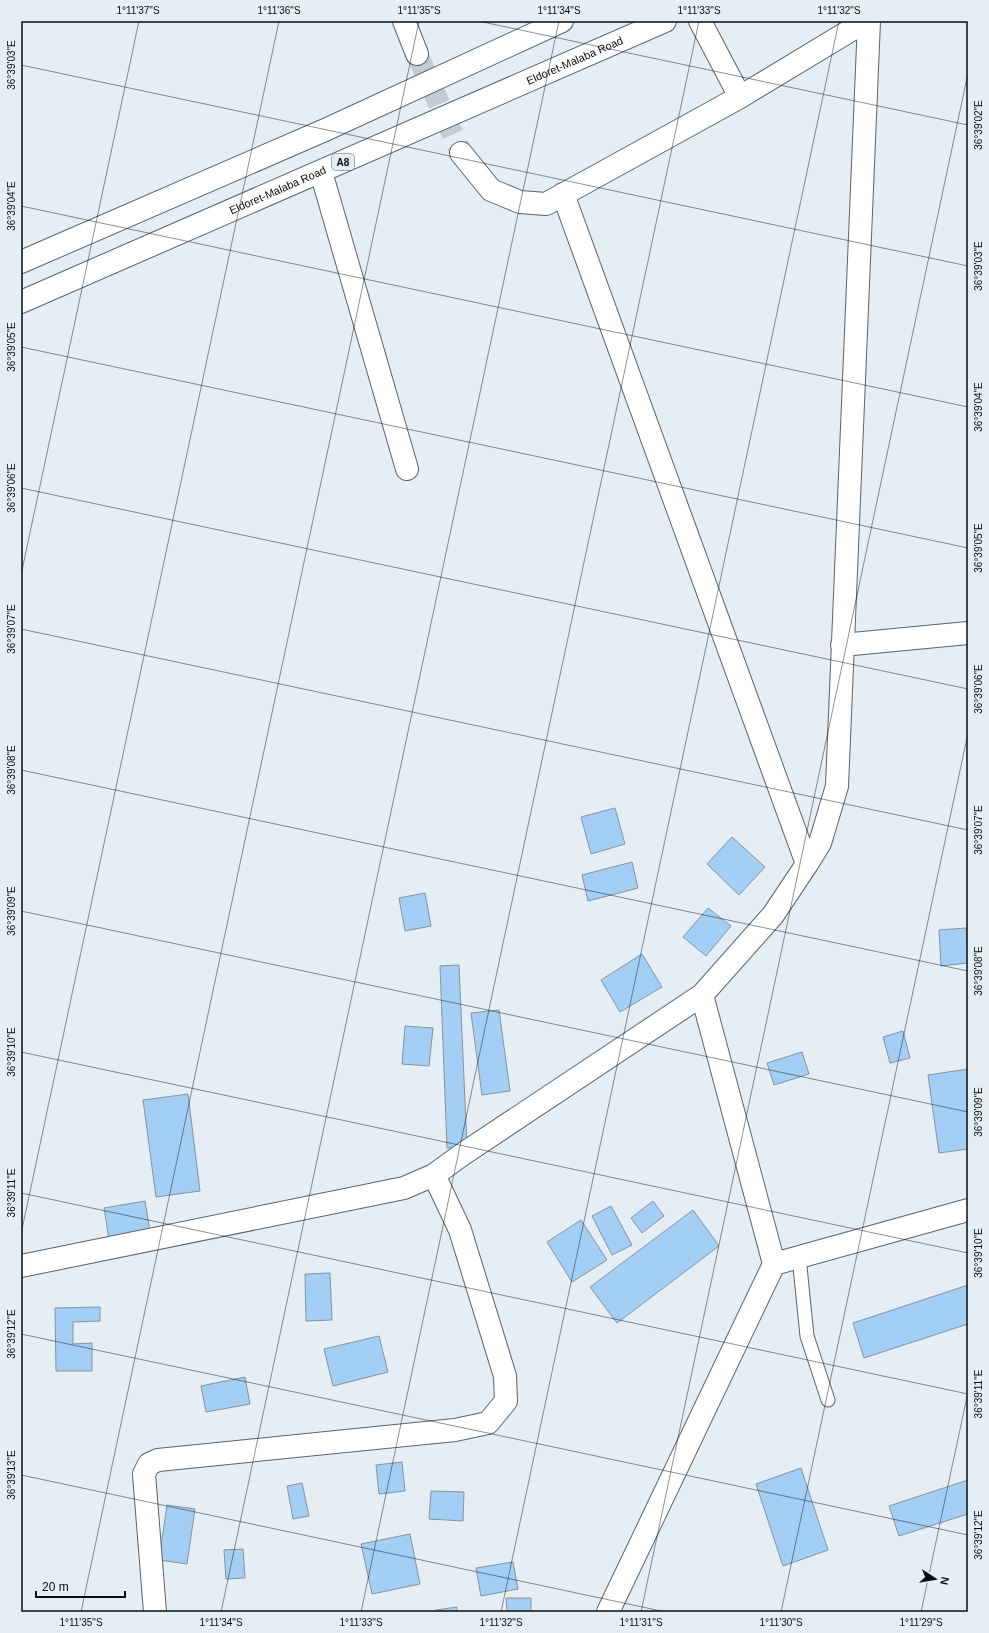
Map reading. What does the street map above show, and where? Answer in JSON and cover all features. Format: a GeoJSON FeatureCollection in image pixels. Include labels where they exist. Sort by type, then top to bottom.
{"type":"FeatureCollection","features":[{"type":"Feature","properties":{"kind":"main road"},"geometry":{"type":"LineString","coordinates":[[404,21],[417,54]]}},
{"type":"Feature","properties":{"kind":"main road"},"geometry":{"type":"LineString","coordinates":[[21,262],[325,130],[560,21]]}},
{"type":"Feature","properties":{"kind":"main road","name":"Eldoret-Malaba Road"},"geometry":{"type":"LineString","coordinates":[[21,302],[665,21]]}},
{"type":"Feature","properties":{"kind":"main road"},"geometry":{"type":"LineString","coordinates":[[700,21],[740,97]]}},
{"type":"Feature","properties":{"kind":"main road"},"geometry":{"type":"LineString","coordinates":[[461,153],[491,190],[520,202],[546,204],[740,97],[868,21]]}},
{"type":"Feature","properties":{"kind":"main road"},"geometry":{"type":"LineString","coordinates":[[21,1266],[404,1188],[434,1175],[463,1154],[702,995],[773,915],[820,843],[837,786],[868,21]]}},
{"type":"Feature","properties":{"kind":"main road"},"geometry":{"type":"LineString","coordinates":[[321,172],[407,468]]}},
{"type":"Feature","properties":{"kind":"main road"},"geometry":{"type":"LineString","coordinates":[[563,194],[807,864]]}},
{"type":"Feature","properties":{"kind":"main road"},"geometry":{"type":"LineString","coordinates":[[842,645],[968,633]]}},
{"type":"Feature","properties":{"kind":"main road"},"geometry":{"type":"LineString","coordinates":[[608,1612],[774,1264],[702,995]]}},
{"type":"Feature","properties":{"kind":"main road"},"geometry":{"type":"LineString","coordinates":[[155,1612],[144,1474],[149,1464],[158,1460],[456,1430],[488,1423],[506,1401],[505,1376],[460,1230],[434,1175]]}},
{"type":"Feature","properties":{"kind":"main road"},"geometry":{"type":"LineString","coordinates":[[774,1264],[968,1210]]}},
{"type":"Feature","properties":{"kind":"lane"},"geometry":{"type":"LineString","coordinates":[[799,1257],[807,1336],[828,1400]]}},
{"type":"Feature","properties":{"kind":"building"},"geometry":{"type":"Polygon","coordinates":[[[615,808],[625,844],[591,854],[581,817],[615,808]]]}},
{"type":"Feature","properties":{"kind":"building"},"geometry":{"type":"Polygon","coordinates":[[[732,837],[765,867],[739,895],[707,864],[732,837]]]}},
{"type":"Feature","properties":{"kind":"building"},"geometry":{"type":"Polygon","coordinates":[[[632,862],[638,888],[588,901],[582,875],[632,862]]]}},
{"type":"Feature","properties":{"kind":"building"},"geometry":{"type":"Polygon","coordinates":[[[425,893],[431,926],[405,931],[399,898],[425,893]]]}},
{"type":"Feature","properties":{"kind":"building"},"geometry":{"type":"Polygon","coordinates":[[[708,908],[731,926],[706,956],[683,937],[708,908]]]}},
{"type":"Feature","properties":{"kind":"building"},"geometry":{"type":"Polygon","coordinates":[[[966,928],[968,963],[941,966],[939,930],[966,928]]]}},
{"type":"Feature","properties":{"kind":"building"},"geometry":{"type":"Polygon","coordinates":[[[642,954],[662,987],[620,1012],[601,980],[642,954]]]}},
{"type":"Feature","properties":{"kind":"building"},"geometry":{"type":"Polygon","coordinates":[[[459,965],[467,1147],[447,1148],[440,966],[459,965]]]}},
{"type":"Feature","properties":{"kind":"building"},"geometry":{"type":"Polygon","coordinates":[[[499,1010],[510,1091],[482,1095],[471,1013],[499,1010]]]}},
{"type":"Feature","properties":{"kind":"building"},"geometry":{"type":"Polygon","coordinates":[[[405,1026],[433,1028],[429,1066],[402,1064],[405,1026]]]}},
{"type":"Feature","properties":{"kind":"building"},"geometry":{"type":"Polygon","coordinates":[[[903,1031],[910,1058],[890,1063],[883,1037],[903,1031]]]}},
{"type":"Feature","properties":{"kind":"building"},"geometry":{"type":"Polygon","coordinates":[[[802,1052],[809,1074],[774,1085],[767,1063],[802,1052]]]}},
{"type":"Feature","properties":{"kind":"building"},"geometry":{"type":"Polygon","coordinates":[[[968,1069],[968,1149],[939,1153],[928,1075],[968,1069]]]}},
{"type":"Feature","properties":{"kind":"building"},"geometry":{"type":"Polygon","coordinates":[[[188,1094],[200,1191],[156,1197],[143,1100],[188,1094]]]}},
{"type":"Feature","properties":{"kind":"building"},"geometry":{"type":"Polygon","coordinates":[[[145,1201],[150,1232],[109,1239],[104,1208],[145,1201]]]}},
{"type":"Feature","properties":{"kind":"building"},"geometry":{"type":"Polygon","coordinates":[[[653,1201],[664,1216],[642,1233],[631,1218],[653,1201]]]}},
{"type":"Feature","properties":{"kind":"building"},"geometry":{"type":"Polygon","coordinates":[[[611,1206],[632,1245],[612,1255],[592,1216],[611,1206]]]}},
{"type":"Feature","properties":{"kind":"building"},"geometry":{"type":"Polygon","coordinates":[[[693,1210],[719,1246],[617,1323],[590,1287],[693,1210]]]}},
{"type":"Feature","properties":{"kind":"building"},"geometry":{"type":"Polygon","coordinates":[[[581,1220],[607,1260],[572,1282],[547,1242],[581,1220]]]}},
{"type":"Feature","properties":{"kind":"building"},"geometry":{"type":"Polygon","coordinates":[[[330,1273],[332,1320],[306,1321],[305,1274],[330,1273]]]}},
{"type":"Feature","properties":{"kind":"building"},"geometry":{"type":"Polygon","coordinates":[[[968,1285],[968,1324],[864,1358],[853,1323],[968,1285]]]}},
{"type":"Feature","properties":{"kind":"building"},"geometry":{"type":"Polygon","coordinates":[[[100,1307],[100,1321],[73,1322],[73,1344],[92,1343],[92,1371],[56,1371],[55,1308],[100,1307]]]}},
{"type":"Feature","properties":{"kind":"building"},"geometry":{"type":"Polygon","coordinates":[[[379,1336],[388,1372],[333,1386],[324,1349],[379,1336]]]}},
{"type":"Feature","properties":{"kind":"building"},"geometry":{"type":"Polygon","coordinates":[[[245,1377],[250,1404],[206,1412],[201,1386],[245,1377]]]}},
{"type":"Feature","properties":{"kind":"building"},"geometry":{"type":"Polygon","coordinates":[[[402,1462],[405,1491],[379,1494],[376,1465],[402,1462]]]}},
{"type":"Feature","properties":{"kind":"building"},"geometry":{"type":"Polygon","coordinates":[[[801,1468],[828,1550],[783,1566],[756,1484],[801,1468]]]}},
{"type":"Feature","properties":{"kind":"building"},"geometry":{"type":"Polygon","coordinates":[[[968,1480],[968,1514],[899,1536],[889,1506],[968,1480]]]}},
{"type":"Feature","properties":{"kind":"building"},"geometry":{"type":"Polygon","coordinates":[[[302,1483],[309,1516],[293,1519],[287,1486],[302,1483]]]}},
{"type":"Feature","properties":{"kind":"building"},"geometry":{"type":"Polygon","coordinates":[[[431,1491],[464,1492],[463,1521],[429,1519],[431,1491]]]}},
{"type":"Feature","properties":{"kind":"building"},"geometry":{"type":"Polygon","coordinates":[[[167,1505],[195,1509],[187,1564],[159,1560],[167,1505]]]}},
{"type":"Feature","properties":{"kind":"building"},"geometry":{"type":"Polygon","coordinates":[[[410,1534],[420,1584],[372,1594],[361,1544],[410,1534]]]}},
{"type":"Feature","properties":{"kind":"building"},"geometry":{"type":"Polygon","coordinates":[[[243,1549],[245,1578],[226,1579],[224,1550],[243,1549]]]}},
{"type":"Feature","properties":{"kind":"building"},"geometry":{"type":"Polygon","coordinates":[[[513,1562],[518,1589],[481,1596],[476,1568],[513,1562]]]}},
{"type":"Feature","properties":{"kind":"building"},"geometry":{"type":"Polygon","coordinates":[[[506,1598],[531,1598],[531,1612],[507,1612],[506,1598]]]}},
{"type":"Feature","properties":{"kind":"building"},"geometry":{"type":"Polygon","coordinates":[[[457,1607],[457,1612],[436,1612],[436,1610],[457,1607]]]}},
{"type":"Feature","properties":{"kind":"tunnel"},"geometry":{"type":"LineString","coordinates":[[417,54],[461,153]]}}]}
